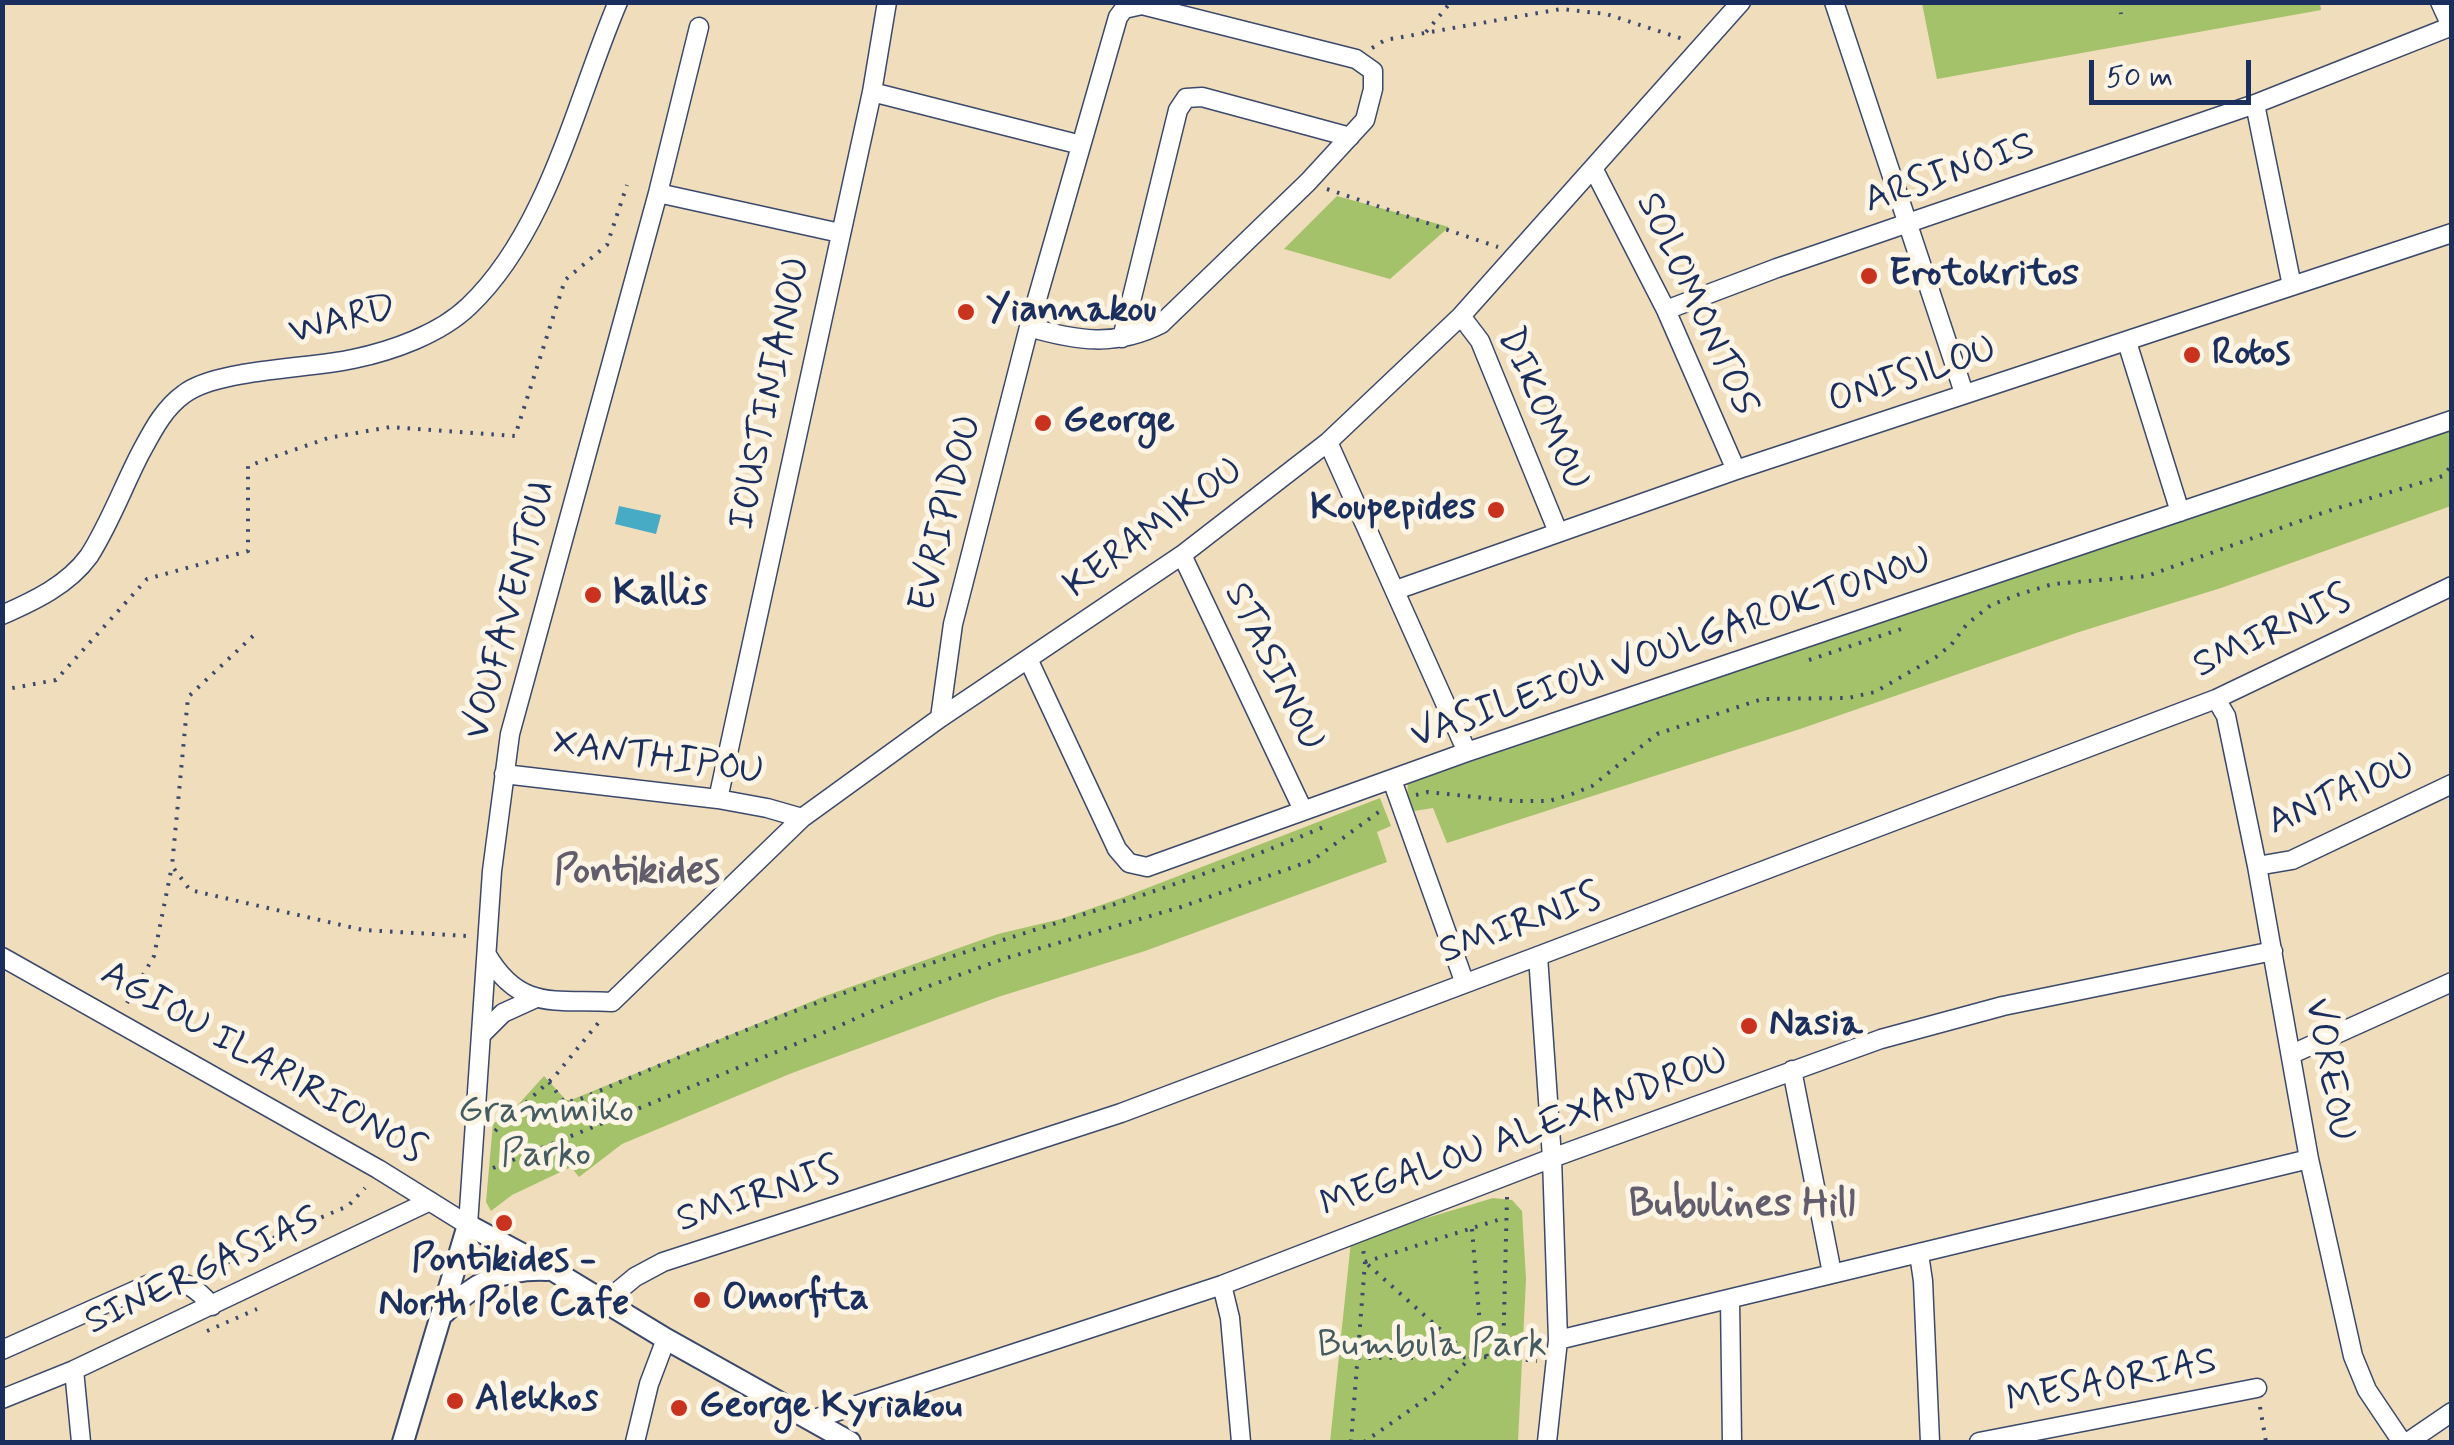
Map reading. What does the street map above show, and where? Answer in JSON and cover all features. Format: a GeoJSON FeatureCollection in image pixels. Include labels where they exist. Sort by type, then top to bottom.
{"type":"FeatureCollection","features":[{"type":"Feature","properties":{"kind":"street","name":"WARD"},"geometry":{"type":"LineString","coordinates":[[2,615],[38,600],[68,578],[88,556],[159,418],[184,393],[216,378],[314,368],[366,357],[442,326],[468,307],[493,279],[528,225],[566,140],[618,2]]}},
{"type":"Feature","properties":{"kind":"street","name":"IOUSTINIANOU"},"geometry":{"type":"LineString","coordinates":[[718,798],[872,92],[887,2]]}},
{"type":"Feature","properties":{"kind":"street","name":"KERAMIKOU"},"geometry":{"type":"LineString","coordinates":[[612,1002],[802,818],[940,718],[1182,555],[1328,442],[1461,316],[1740,2]]}},
{"type":"Feature","properties":{"kind":"street"},"geometry":{"type":"LineString","coordinates":[[1834,2],[1964,393]]}},
{"type":"Feature","properties":{"kind":"street"},"geometry":{"type":"LineString","coordinates":[[2440,2],[2451,26]]}},
{"type":"Feature","properties":{"kind":"street","name":"EVRIPIDOU"},"geometry":{"type":"LineString","coordinates":[[940,718],[953,624],[1029,326],[1118,17],[1132,5],[1142,4],[1356,59]]}},
{"type":"Feature","properties":{"kind":"street","name":"ARSINOIS"},"geometry":{"type":"LineString","coordinates":[[1666,310],[1777,268],[2255,104],[2451,26]]}},
{"type":"Feature","properties":{"kind":"street","name":"VOUFAVENTOU"},"geometry":{"type":"LineString","coordinates":[[468,1226],[487,946],[504,774],[520,690],[700,27]]}},
{"type":"Feature","properties":{"kind":"street"},"geometry":{"type":"LineString","coordinates":[[1029,326],[1082,340],[1122,338],[1150,329],[1172,315],[1308,182],[1365,120],[1375,79],[1373,71],[1356,59]]}},
{"type":"Feature","properties":{"kind":"street"},"geometry":{"type":"LineString","coordinates":[[872,92],[1081,145]]}},
{"type":"Feature","properties":{"kind":"street"},"geometry":{"type":"LineString","coordinates":[[1122,338],[1178,110],[1186,98],[1202,97],[1350,137]]}},
{"type":"Feature","properties":{"kind":"street"},"geometry":{"type":"LineString","coordinates":[[2255,104],[2292,286]]}},
{"type":"Feature","properties":{"kind":"street","name":"SOLOMONTOS"},"geometry":{"type":"LineString","coordinates":[[1593,168],[1666,310],[1736,470]]}},
{"type":"Feature","properties":{"kind":"street"},"geometry":{"type":"LineString","coordinates":[[658,193],[840,233]]}},
{"type":"Feature","properties":{"kind":"street","name":"ONISILOU"},"geometry":{"type":"LineString","coordinates":[[1396,590],[1736,470],[2452,232]]}},
{"type":"Feature","properties":{"kind":"street","name":"DIKOMOU"},"geometry":{"type":"LineString","coordinates":[[1461,316],[1480,341],[1558,532]]}},
{"type":"Feature","properties":{"kind":"street"},"geometry":{"type":"LineString","coordinates":[[2126,342],[2180,512]]}},
{"type":"Feature","properties":{"kind":"street","name":"VASILEIOU VOULGAROKTONOU"},"geometry":{"type":"LineString","coordinates":[[1029,660],[1117,849],[1138,867],[1157,864],[1304,810],[1396,792],[1467,752],[2452,420]]}},
{"type":"Feature","properties":{"kind":"street"},"geometry":{"type":"LineString","coordinates":[[1328,442],[1467,752]]}},
{"type":"Feature","properties":{"kind":"street","name":"STASINOU"},"geometry":{"type":"LineString","coordinates":[[1182,555],[1304,810]]}},
{"type":"Feature","properties":{"kind":"street","name":"SMIRNIS"},"geometry":{"type":"LineString","coordinates":[[606,1301],[635,1276],[663,1262],[1121,1113],[2216,699],[2452,586]]}},
{"type":"Feature","properties":{"kind":"street","name":"VOREOU"},"geometry":{"type":"LineString","coordinates":[[2216,699],[2226,716],[2258,866],[2309,1159],[2353,1356],[2367,1390],[2405,1442]]}},
{"type":"Feature","properties":{"kind":"street","name":"XANTHIPOU"},"geometry":{"type":"LineString","coordinates":[[504,774],[718,798],[802,818]]}},
{"type":"Feature","properties":{"kind":"street","name":"ANTAIOU"},"geometry":{"type":"LineString","coordinates":[[2258,866],[2292,860],[2452,784]]}},
{"type":"Feature","properties":{"kind":"street"},"geometry":{"type":"LineString","coordinates":[[1396,792],[1464,982]]}},
{"type":"Feature","properties":{"kind":"street"},"geometry":{"type":"LineString","coordinates":[[487,946],[514,990],[537,998],[612,1002]]}},
{"type":"Feature","properties":{"kind":"street","name":"MEGALOU ALEXANDROU"},"geometry":{"type":"LineString","coordinates":[[811,1420],[1222,1285],[1552,1158],[1881,1039],[2002,1006],[2273,951]]}},
{"type":"Feature","properties":{"kind":"street"},"geometry":{"type":"LineString","coordinates":[[1538,956],[1552,1158],[1558,1340],[1547,1442]]}},
{"type":"Feature","properties":{"kind":"street","name":"AGIOU ILARIRIONOS"},"geometry":{"type":"LineString","coordinates":[[2,957],[850,1442]]}},
{"type":"Feature","properties":{"kind":"street"},"geometry":{"type":"LineString","coordinates":[[2292,1054],[2452,982]]}},
{"type":"Feature","properties":{"kind":"street"},"geometry":{"type":"LineString","coordinates":[[482,1034],[503,1013],[537,998]]}},
{"type":"Feature","properties":{"kind":"street"},"geometry":{"type":"LineString","coordinates":[[1792,1070],[1832,1273]]}},
{"type":"Feature","properties":{"kind":"street"},"geometry":{"type":"LineString","coordinates":[[1558,1340],[2309,1159]]}},
{"type":"Feature","properties":{"kind":"street","name":"SINERGASIAS"},"geometry":{"type":"LineString","coordinates":[[4,1397],[74,1370],[430,1201]]}},
{"type":"Feature","properties":{"kind":"street"},"geometry":{"type":"LineString","coordinates":[[403,1442],[468,1226]]}},
{"type":"Feature","properties":{"kind":"street"},"geometry":{"type":"LineString","coordinates":[[1918,1254],[1923,1280],[1930,1442]]}},
{"type":"Feature","properties":{"kind":"street"},"geometry":{"type":"LineString","coordinates":[[443,1314],[463,1293],[483,1280],[514,1271],[554,1271]]}},
{"type":"Feature","properties":{"kind":"street"},"geometry":{"type":"LineString","coordinates":[[2,1350],[154,1282],[174,1280],[190,1284],[212,1306]]}},
{"type":"Feature","properties":{"kind":"street"},"geometry":{"type":"LineString","coordinates":[[1222,1285],[1230,1318],[1241,1442]]}},
{"type":"Feature","properties":{"kind":"street"},"geometry":{"type":"LineString","coordinates":[[1730,1300],[1732,1442]]}},
{"type":"Feature","properties":{"kind":"street"},"geometry":{"type":"LineString","coordinates":[[635,1442],[649,1384],[666,1339]]}},
{"type":"Feature","properties":{"kind":"street"},"geometry":{"type":"LineString","coordinates":[[74,1370],[81,1442]]}},
{"type":"Feature","properties":{"kind":"street","name":"MESAORIAS"},"geometry":{"type":"LineString","coordinates":[[1979,1442],[2257,1388]]}},
{"type":"Feature","properties":{"kind":"street"},"geometry":{"type":"LineString","coordinates":[[2405,1442],[2452,1412]]}},
{"type":"Feature","properties":{"kind":"path"},"geometry":{"type":"LineString","coordinates":[[1426,32],[1452,2]]}},
{"type":"Feature","properties":{"kind":"path"},"geometry":{"type":"LineString","coordinates":[[2120,2],[2121,14]]}},
{"type":"Feature","properties":{"kind":"path"},"geometry":{"type":"LineString","coordinates":[[1356,59],[1385,40],[1561,8],[1606,14],[1702,45]]}},
{"type":"Feature","properties":{"kind":"path"},"geometry":{"type":"LineString","coordinates":[[1308,182],[1516,254]]}},
{"type":"Feature","properties":{"kind":"path"},"geometry":{"type":"LineString","coordinates":[[2,690],[56,680],[148,578],[248,550],[248,466],[328,438],[390,427],[514,436],[565,280],[607,244],[627,185]]}},
{"type":"Feature","properties":{"kind":"path"},"geometry":{"type":"LineString","coordinates":[[1396,792],[1513,801],[1549,801],[1572,794],[1592,786],[1622,758],[1640,750],[1657,734],[1746,704],[1762,699],[1848,698],[1875,692],[1936,657],[1968,624],[1991,605],[2006,599],[2053,584],[2147,576],[2325,512],[2443,476],[2452,465]]}},
{"type":"Feature","properties":{"kind":"path"},"geometry":{"type":"LineString","coordinates":[[1806,660],[1912,624]]}},
{"type":"Feature","properties":{"kind":"path"},"geometry":{"type":"LineString","coordinates":[[118,1021],[154,956],[172,866],[188,697],[253,636]]}},
{"type":"Feature","properties":{"kind":"path"},"geometry":{"type":"LineString","coordinates":[[484,1171],[830,1030],[920,989],[1003,959],[1181,907],[1313,860],[1376,813],[1396,792],[1429,784]]}},
{"type":"Feature","properties":{"kind":"path"},"geometry":{"type":"LineString","coordinates":[[548,1082],[564,1102],[570,1103],[740,1032],[878,982],[1080,918],[1342,819]]}},
{"type":"Feature","properties":{"kind":"path"},"geometry":{"type":"LineString","coordinates":[[172,866],[190,890],[363,930],[487,946]]}},
{"type":"Feature","properties":{"kind":"path"},"geometry":{"type":"LineString","coordinates":[[486,1138],[548,1082],[612,1002]]}},
{"type":"Feature","properties":{"kind":"path"},"geometry":{"type":"LineString","coordinates":[[1503,1357],[1506,1177]]}},
{"type":"Feature","properties":{"kind":"path"},"geometry":{"type":"LineString","coordinates":[[227,1263],[266,1241],[348,1206],[365,1188]]}},
{"type":"Feature","properties":{"kind":"path"},"geometry":{"type":"LineString","coordinates":[[1366,1262],[1506,1217]]}},
{"type":"Feature","properties":{"kind":"path"},"geometry":{"type":"LineString","coordinates":[[1472,1229],[1480,1326],[1487,1357]]}},
{"type":"Feature","properties":{"kind":"path"},"geometry":{"type":"LineString","coordinates":[[1366,1262],[1471,1357]]}},
{"type":"Feature","properties":{"kind":"path"},"geometry":{"type":"LineString","coordinates":[[1351,1442],[1366,1262]]}},
{"type":"Feature","properties":{"kind":"path"},"geometry":{"type":"LineString","coordinates":[[1364,1442],[1439,1390],[1471,1357]]}},
{"type":"Feature","properties":{"kind":"path"},"geometry":{"type":"LineString","coordinates":[[1358,1358],[1503,1357],[1556,1364]]}},
{"type":"Feature","properties":{"kind":"path"},"geometry":{"type":"LineString","coordinates":[[2257,1388],[2266,1442]]}},
{"type":"Feature","properties":{"kind":"green space"},"geometry":{"type":"Polygon","coordinates":[[[2320,2],[2321,10],[1937,79],[1922,3],[2320,2]]]}},
{"type":"Feature","properties":{"kind":"green space"},"geometry":{"type":"Polygon","coordinates":[[[1337,196],[1449,227],[1390,279],[1284,249],[1337,196]]]}},
{"type":"Feature","properties":{"kind":"green space"},"geometry":{"type":"Polygon","coordinates":[[[2451,429],[2451,506],[2221,588],[1447,843],[1433,808],[1414,811],[1407,795],[1408,783],[2451,429]]]}},
{"type":"Feature","properties":{"kind":"green space","name":"Grammiko Parko"},"geometry":{"type":"Polygon","coordinates":[[[1380,798],[1391,826],[1377,832],[1387,862],[792,1073],[622,1144],[579,1177],[571,1167],[512,1195],[491,1211],[486,1202],[493,1123],[506,1118],[544,1076],[566,1100],[571,1100],[825,996],[998,934],[1061,919],[1124,897],[1380,798]]]}},
{"type":"Feature","properties":{"kind":"green space","name":"Bumbula Park"},"geometry":{"type":"Polygon","coordinates":[[[1493,1198],[1512,1200],[1522,1211],[1526,1279],[1518,1442],[1330,1442],[1351,1241],[1493,1198]]]}},
{"type":"Feature","properties":{"kind":"water"},"geometry":{"type":"Polygon","coordinates":[[[619,506],[661,515],[656,534],[615,524],[619,506]]]}},
{"type":"Feature","properties":{"kind":"place","name":"Erotokritos"},"geometry":{"type":"Point","coordinates":[1869,276]}},
{"type":"Feature","properties":{"kind":"place","name":"Yiannakou"},"geometry":{"type":"Point","coordinates":[966,312]}},
{"type":"Feature","properties":{"kind":"place","name":"Rotos"},"geometry":{"type":"Point","coordinates":[2192,355]}},
{"type":"Feature","properties":{"kind":"place","name":"George"},"geometry":{"type":"Point","coordinates":[1043,423]}},
{"type":"Feature","properties":{"kind":"place","name":"Koupepides"},"geometry":{"type":"Point","coordinates":[1496,510]}},
{"type":"Feature","properties":{"kind":"place","name":"Kallis"},"geometry":{"type":"Point","coordinates":[593,595]}},
{"type":"Feature","properties":{"kind":"place","name":"Nasia"},"geometry":{"type":"Point","coordinates":[1749,1026]}},
{"type":"Feature","properties":{"kind":"place","name":"Pontikides - North Pole Cafe"},"geometry":{"type":"Point","coordinates":[504,1223]}},
{"type":"Feature","properties":{"kind":"place","name":"Omorfita"},"geometry":{"type":"Point","coordinates":[702,1300]}},
{"type":"Feature","properties":{"kind":"place","name":"Alekkos"},"geometry":{"type":"Point","coordinates":[455,1401]}},
{"type":"Feature","properties":{"kind":"place","name":"George Kyriakou"},"geometry":{"type":"Point","coordinates":[679,1408]}},
{"type":"Feature","properties":{"kind":"district","name":"Pontikides"},"geometry":{"type":"Point","coordinates":[637,874]}},
{"type":"Feature","properties":{"kind":"district","name":"Bubulines Hill"},"geometry":{"type":"Point","coordinates":[1742,1207]}}]}
